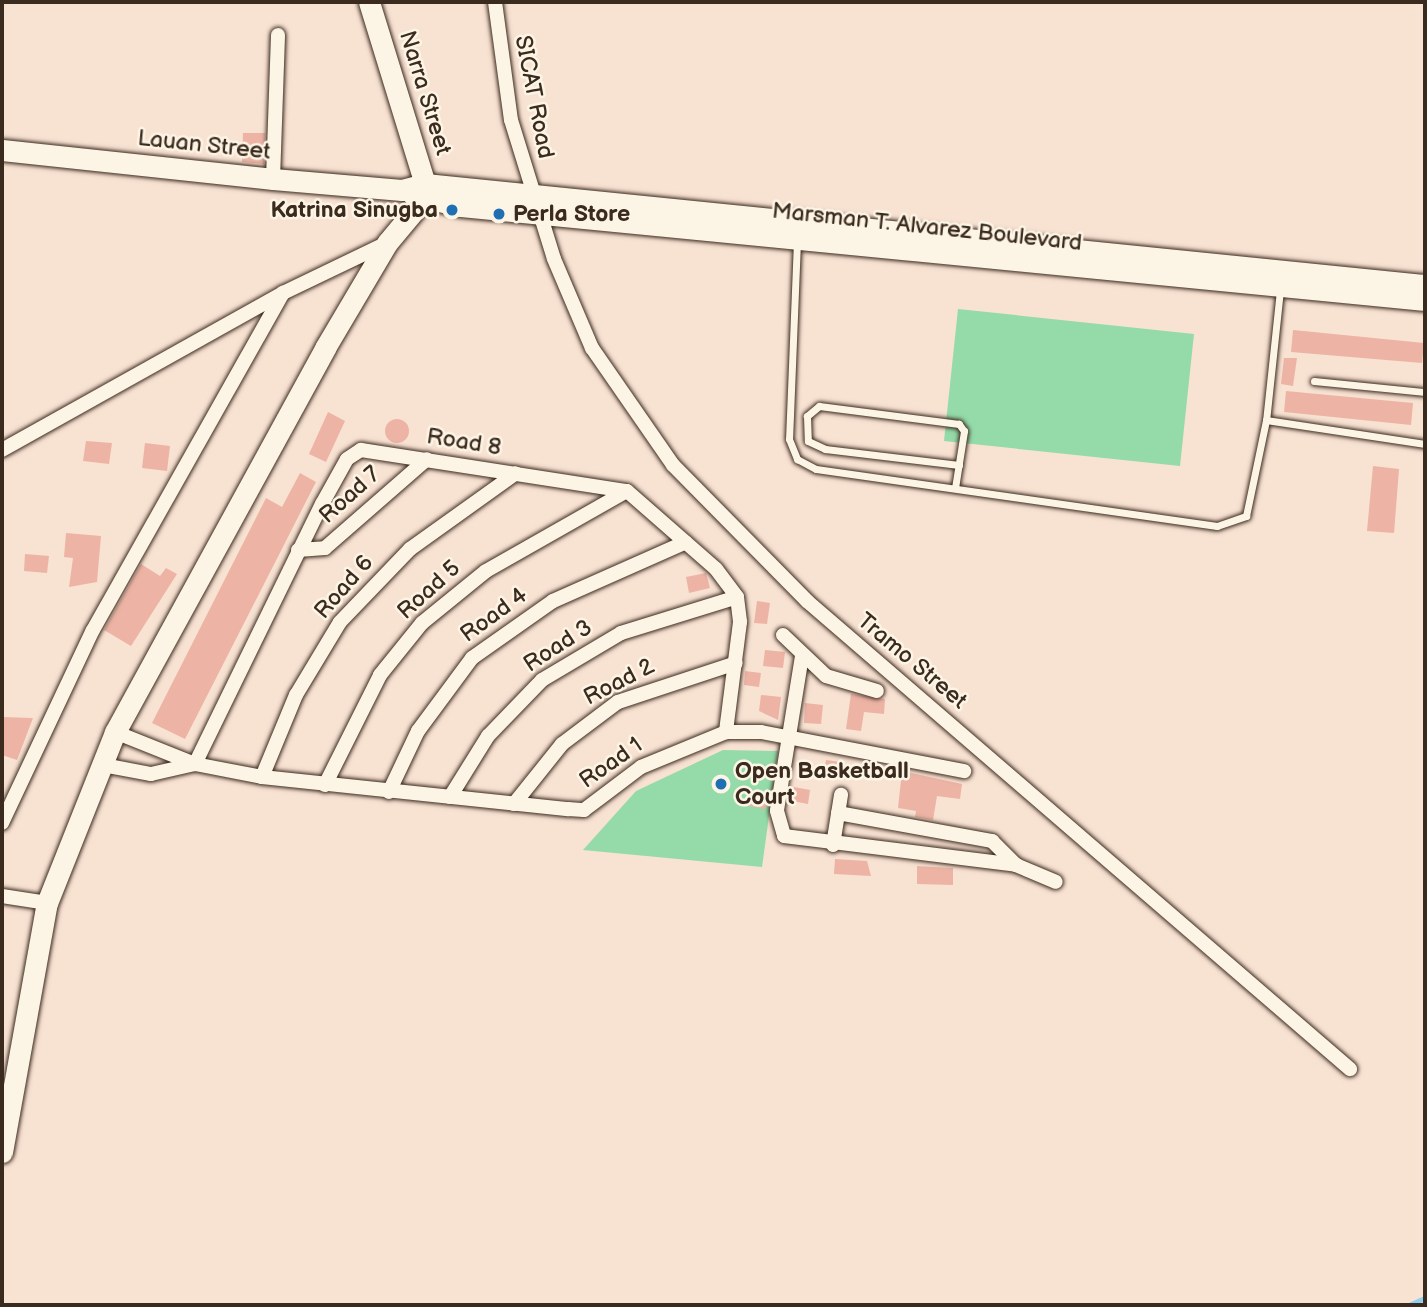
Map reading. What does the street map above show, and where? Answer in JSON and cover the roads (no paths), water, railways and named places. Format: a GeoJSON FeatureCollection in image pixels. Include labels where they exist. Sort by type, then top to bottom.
{"type":"FeatureCollection","features":[{"type":"Feature","properties":{"kind":"street","name":"Narra Street"},"geometry":{"type":"LineString","coordinates":[[369,2],[424,192]]}},
{"type":"Feature","properties":{"kind":"street","name":"SICAT Road"},"geometry":{"type":"LineString","coordinates":[[495,2],[511,120],[535,207]]}},
{"type":"Feature","properties":{"kind":"street"},"geometry":{"type":"LineString","coordinates":[[273,179],[278,35]]}},
{"type":"Feature","properties":{"kind":"street","name":"Lauan Street"},"geometry":{"type":"LineString","coordinates":[[2,150],[424,192]]}},
{"type":"Feature","properties":{"kind":"street","name":"Marsman T. Alvarez Boulevard"},"geometry":{"type":"LineString","coordinates":[[424,192],[535,207],[1281,279],[1425,300]]}},
{"type":"Feature","properties":{"kind":"street"},"geometry":{"type":"LineString","coordinates":[[2,1152],[47,903],[116,732],[387,243],[424,192]]}},
{"type":"Feature","properties":{"kind":"street","name":"Tramo Street"},"geometry":{"type":"LineString","coordinates":[[535,207],[592,348],[659,447],[715,514],[864,652],[1041,797],[1350,1069]]}},
{"type":"Feature","properties":{"kind":"street"},"geometry":{"type":"LineString","coordinates":[[2,450],[283,293],[387,243]]}},
{"type":"Feature","properties":{"kind":"street","name":"Marsman T. Alvarez Boulevard"},"geometry":{"type":"LineString","coordinates":[[1281,279],[1425,285]]}},
{"type":"Feature","properties":{"kind":"street"},"geometry":{"type":"LineString","coordinates":[[2,823],[93,630],[283,293]]}},
{"type":"Feature","properties":{"kind":"street","name":"Road 8"},"geometry":{"type":"LineString","coordinates":[[195,764],[298,550],[354,452],[427,459],[627,491]]}},
{"type":"Feature","properties":{"kind":"street","name":"Road 7"},"geometry":{"type":"LineString","coordinates":[[298,550],[325,548],[427,459]]}},
{"type":"Feature","properties":{"kind":"street","name":"Road 6"},"geometry":{"type":"LineString","coordinates":[[261,777],[296,695],[340,622],[410,550],[516,473]]}},
{"type":"Feature","properties":{"kind":"street"},"geometry":{"type":"LineString","coordinates":[[627,491],[686,542],[737,597],[736,663],[726,732]]}},
{"type":"Feature","properties":{"kind":"street","name":"Road 5"},"geometry":{"type":"LineString","coordinates":[[325,785],[380,675],[422,623],[486,571],[627,491]]}},
{"type":"Feature","properties":{"kind":"street","name":"Road 4"},"geometry":{"type":"LineString","coordinates":[[389,792],[453,680],[494,640],[577,589],[686,542]]}},
{"type":"Feature","properties":{"kind":"street","name":"Road 3"},"geometry":{"type":"LineString","coordinates":[[450,797],[488,736],[542,680],[621,633],[737,597]]}},
{"type":"Feature","properties":{"kind":"street"},"geometry":{"type":"LineString","coordinates":[[783,635],[826,676],[877,691]]}},
{"type":"Feature","properties":{"kind":"street"},"geometry":{"type":"LineString","coordinates":[[802,656],[788,738],[779,830],[833,845],[1016,864],[1056,882]]}},
{"type":"Feature","properties":{"kind":"street","name":"Road 2"},"geometry":{"type":"LineString","coordinates":[[514,803],[562,744],[618,702],[736,663]]}},
{"type":"Feature","properties":{"kind":"street"},"geometry":{"type":"LineString","coordinates":[[116,732],[195,764]]}},
{"type":"Feature","properties":{"kind":"street","name":"Road 1"},"geometry":{"type":"LineString","coordinates":[[195,764],[261,777],[325,785],[584,810],[640,767],[726,732],[788,738],[964,771]]}},
{"type":"Feature","properties":{"kind":"street"},"geometry":{"type":"LineString","coordinates":[[103,765],[151,774],[195,764]]}},
{"type":"Feature","properties":{"kind":"street"},"geometry":{"type":"LineString","coordinates":[[833,845],[841,795]]}},
{"type":"Feature","properties":{"kind":"street"},"geometry":{"type":"LineString","coordinates":[[838,813],[992,841],[1016,864]]}},
{"type":"Feature","properties":{"kind":"street"},"geometry":{"type":"LineString","coordinates":[[2,896],[47,903]]}},
{"type":"Feature","properties":{"kind":"lane"},"geometry":{"type":"LineString","coordinates":[[799,232],[789,439],[797,459],[816,469],[1217,526],[1234,523],[1246,516],[1266,419],[1281,279]]}},
{"type":"Feature","properties":{"kind":"lane"},"geometry":{"type":"LineString","coordinates":[[1314,381],[1425,392]]}},
{"type":"Feature","properties":{"kind":"lane"},"geometry":{"type":"LineString","coordinates":[[955,488],[959,465],[964,431],[951,421],[819,406],[807,416],[808,441],[825,449],[959,465]]}},
{"type":"Feature","properties":{"kind":"lane"},"geometry":{"type":"LineString","coordinates":[[1266,419],[1425,444]]}},
{"type":"Feature","properties":{"kind":"waterway"},"geometry":{"type":"LineString","coordinates":[[1409,1305],[1425,1298]]}},
{"type":"Feature","properties":{"kind":"place","name":"Katrina Sinugba"},"geometry":{"type":"Point","coordinates":[452,210]}},
{"type":"Feature","properties":{"kind":"place","name":"Perla Store"},"geometry":{"type":"Point","coordinates":[499,214]}},
{"type":"Feature","properties":{"kind":"place","name":"Open Basketball Court"},"geometry":{"type":"Point","coordinates":[721,784]}}]}
